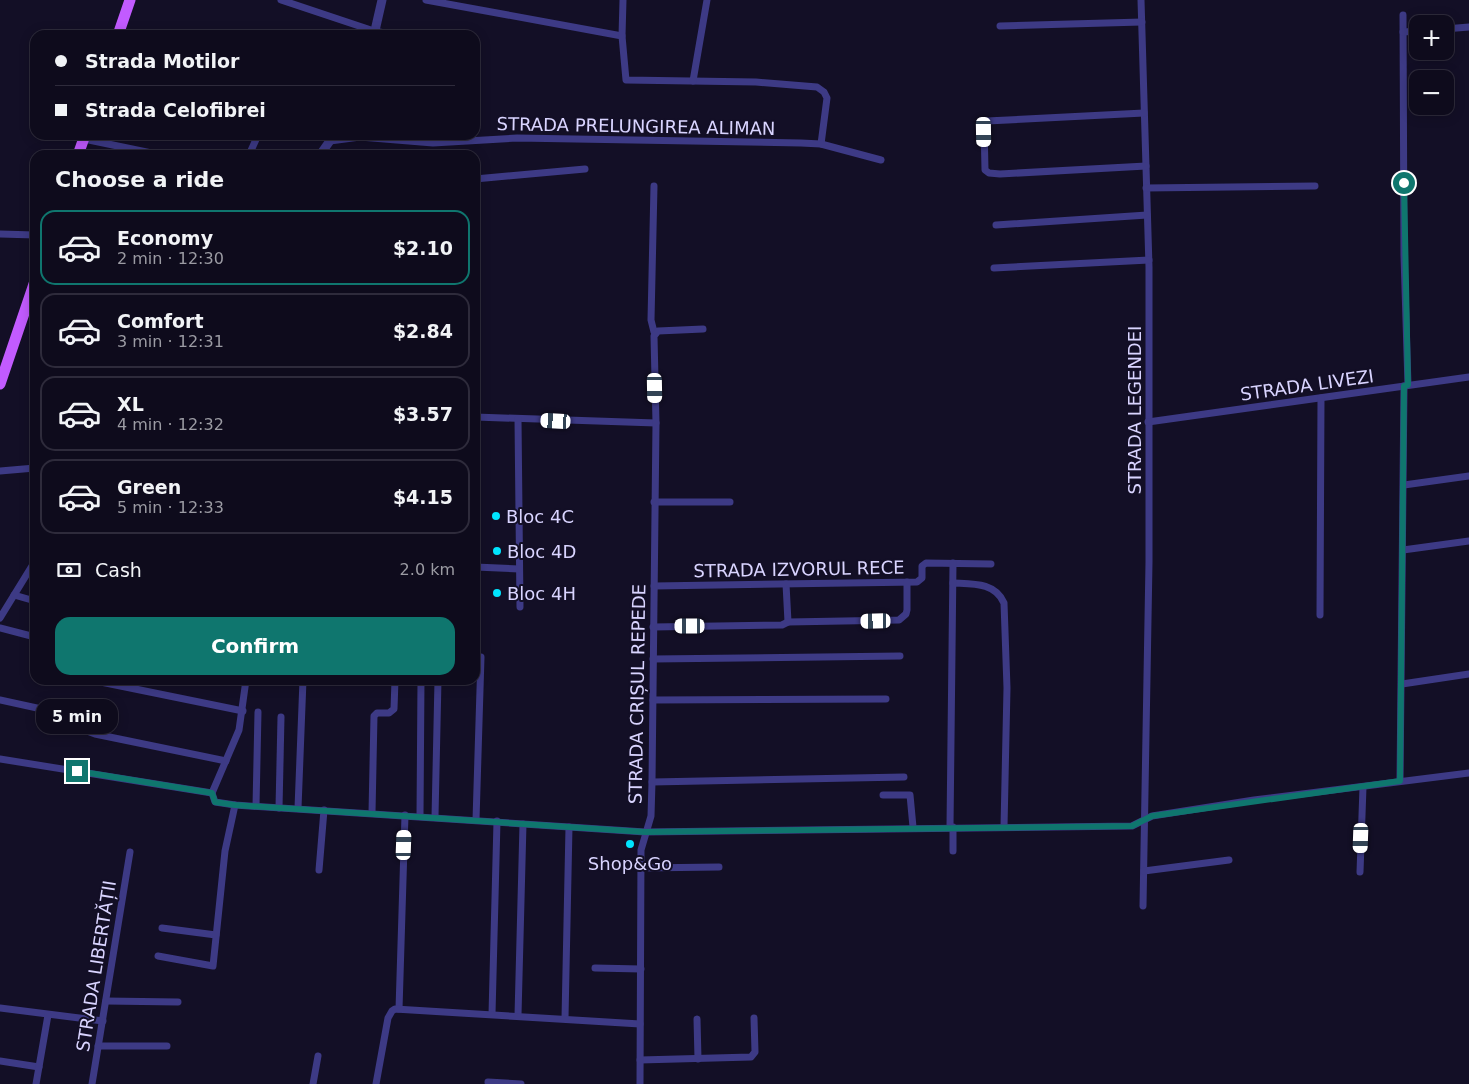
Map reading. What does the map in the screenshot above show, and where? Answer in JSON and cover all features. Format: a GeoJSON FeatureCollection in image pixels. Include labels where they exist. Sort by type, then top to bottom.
{"type":"FeatureCollection","features":[{"type":"Feature","properties":{"kind":"main road"},"geometry":{"type":"LineString","coordinates":[[120,30],[130,0]]}},
{"type":"Feature","properties":{"kind":"main road"},"geometry":{"type":"LineString","coordinates":[[0,384],[30,296]]}},
{"type":"Feature","properties":{"kind":"street"},"geometry":{"type":"LineString","coordinates":[[281,0],[366,30]]}},
{"type":"Feature","properties":{"kind":"street"},"geometry":{"type":"LineString","coordinates":[[375,30],[382,0]]}},
{"type":"Feature","properties":{"kind":"street"},"geometry":{"type":"LineString","coordinates":[[426,0],[622,36]]}},
{"type":"Feature","properties":{"kind":"street"},"geometry":{"type":"LineString","coordinates":[[623,0],[624,78],[627,81],[756,82],[817,87],[824,92],[827,98],[821,144]]}},
{"type":"Feature","properties":{"kind":"street"},"geometry":{"type":"LineString","coordinates":[[693,81],[707,0]]}},
{"type":"Feature","properties":{"kind":"street","name":"STRADA LEGENDEI"},"geometry":{"type":"LineString","coordinates":[[1141,0],[1149,260],[1144,906]]}},
{"type":"Feature","properties":{"kind":"street"},"geometry":{"type":"LineString","coordinates":[[1400,781],[1406,385],[1403,15]]}},
{"type":"Feature","properties":{"kind":"street"},"geometry":{"type":"LineString","coordinates":[[1000,26],[1142,22]]}},
{"type":"Feature","properties":{"kind":"street"},"geometry":{"type":"LineString","coordinates":[[1454,28],[1469,27]]}},
{"type":"Feature","properties":{"kind":"street"},"geometry":{"type":"LineString","coordinates":[[1403,32],[1409,32]]}},
{"type":"Feature","properties":{"kind":"street"},"geometry":{"type":"LineString","coordinates":[[1144,113],[987,121],[984,124],[985,170],[989,173],[1000,174],[1146,166]]}},
{"type":"Feature","properties":{"kind":"street","name":"STRADA PRELUNGIREA ALIMAN"},"geometry":{"type":"LineString","coordinates":[[396,140],[433,143],[517,138],[821,144],[881,160]]}},
{"type":"Feature","properties":{"kind":"street"},"geometry":{"type":"LineString","coordinates":[[97,140],[140,150]]}},
{"type":"Feature","properties":{"kind":"street"},"geometry":{"type":"LineString","coordinates":[[480,179],[584,170]]}},
{"type":"Feature","properties":{"kind":"street","name":"STRADA CRIȘUL REPEDE"},"geometry":{"type":"LineString","coordinates":[[640,1084],[641,868],[645,832],[651,816],[652,782],[656,423],[654,332],[651,320],[654,186]]}},
{"type":"Feature","properties":{"kind":"street"},"geometry":{"type":"LineString","coordinates":[[1146,188],[1315,186]]}},
{"type":"Feature","properties":{"kind":"street"},"geometry":{"type":"LineString","coordinates":[[996,225],[1147,215]]}},
{"type":"Feature","properties":{"kind":"street"},"geometry":{"type":"LineString","coordinates":[[0,234],[30,235]]}},
{"type":"Feature","properties":{"kind":"street"},"geometry":{"type":"LineString","coordinates":[[994,268],[1149,260]]}},
{"type":"Feature","properties":{"kind":"street"},"geometry":{"type":"LineString","coordinates":[[654,332],[703,329]]}},
{"type":"Feature","properties":{"kind":"street","name":"STRADA LIVEZI"},"geometry":{"type":"LineString","coordinates":[[1148,422],[1469,377]]}},
{"type":"Feature","properties":{"kind":"street"},"geometry":{"type":"LineString","coordinates":[[1320,615],[1321,398]]}},
{"type":"Feature","properties":{"kind":"street"},"geometry":{"type":"LineString","coordinates":[[480,417],[656,423]]}},
{"type":"Feature","properties":{"kind":"street"},"geometry":{"type":"LineString","coordinates":[[518,419],[520,607]]}},
{"type":"Feature","properties":{"kind":"street"},"geometry":{"type":"LineString","coordinates":[[0,471],[30,468]]}},
{"type":"Feature","properties":{"kind":"street"},"geometry":{"type":"LineString","coordinates":[[1404,485],[1469,476]]}},
{"type":"Feature","properties":{"kind":"street"},"geometry":{"type":"LineString","coordinates":[[654,502],[730,502]]}},
{"type":"Feature","properties":{"kind":"street"},"geometry":{"type":"LineString","coordinates":[[1403,550],[1469,541]]}},
{"type":"Feature","properties":{"kind":"street","name":"STRADA IZVORUL RECE"},"geometry":{"type":"LineString","coordinates":[[654,586],[907,582],[920,580],[922,566],[926,563],[990,564]]}},
{"type":"Feature","properties":{"kind":"street"},"geometry":{"type":"LineString","coordinates":[[953,564],[953,852]]}},
{"type":"Feature","properties":{"kind":"street"},"geometry":{"type":"LineString","coordinates":[[480,567],[519,569]]}},
{"type":"Feature","properties":{"kind":"street"},"geometry":{"type":"LineString","coordinates":[[0,618],[30,569]]}},
{"type":"Feature","properties":{"kind":"street"},"geometry":{"type":"LineString","coordinates":[[653,627],[782,625],[788,622],[899,620],[906,614],[907,610],[907,582]]}},
{"type":"Feature","properties":{"kind":"street"},"geometry":{"type":"LineString","coordinates":[[953,583],[985,586],[998,593],[1004,603],[1006,688],[1004,827]]}},
{"type":"Feature","properties":{"kind":"street"},"geometry":{"type":"LineString","coordinates":[[786,584],[788,622]]}},
{"type":"Feature","properties":{"kind":"street"},"geometry":{"type":"LineString","coordinates":[[14,595],[30,600]]}},
{"type":"Feature","properties":{"kind":"street"},"geometry":{"type":"LineString","coordinates":[[0,628],[30,636]]}},
{"type":"Feature","properties":{"kind":"street"},"geometry":{"type":"LineString","coordinates":[[653,659],[900,656]]}},
{"type":"Feature","properties":{"kind":"street"},"geometry":{"type":"LineString","coordinates":[[1402,684],[1469,674]]}},
{"type":"Feature","properties":{"kind":"street"},"geometry":{"type":"LineString","coordinates":[[116,685],[243,711]]}},
{"type":"Feature","properties":{"kind":"street"},"geometry":{"type":"LineString","coordinates":[[246,685],[239,730],[212,793],[215,802],[235,805],[645,832],[913,827],[1132,826],[1152,816],[1469,772]]}},
{"type":"Feature","properties":{"kind":"street"},"geometry":{"type":"LineString","coordinates":[[298,808],[303,685]]}},
{"type":"Feature","properties":{"kind":"street"},"geometry":{"type":"LineString","coordinates":[[372,813],[374,716],[377,713],[389,713],[394,709],[395,685]]}},
{"type":"Feature","properties":{"kind":"street"},"geometry":{"type":"LineString","coordinates":[[420,816],[421,685]]}},
{"type":"Feature","properties":{"kind":"street"},"geometry":{"type":"LineString","coordinates":[[435,817],[438,685]]}},
{"type":"Feature","properties":{"kind":"street"},"geometry":{"type":"LineString","coordinates":[[476,820],[479,685]]}},
{"type":"Feature","properties":{"kind":"street"},"geometry":{"type":"LineString","coordinates":[[653,700],[886,699]]}},
{"type":"Feature","properties":{"kind":"street"},"geometry":{"type":"LineString","coordinates":[[0,700],[63,713],[74,719],[86,731],[95,734],[226,761]]}},
{"type":"Feature","properties":{"kind":"street"},"geometry":{"type":"LineString","coordinates":[[256,806],[258,712]]}},
{"type":"Feature","properties":{"kind":"street"},"geometry":{"type":"LineString","coordinates":[[279,808],[281,717]]}},
{"type":"Feature","properties":{"kind":"street"},"geometry":{"type":"LineString","coordinates":[[0,759],[212,793]]}},
{"type":"Feature","properties":{"kind":"street"},"geometry":{"type":"LineString","coordinates":[[652,782],[904,777]]}},
{"type":"Feature","properties":{"kind":"street"},"geometry":{"type":"LineString","coordinates":[[1360,872],[1362,787]]}},
{"type":"Feature","properties":{"kind":"street"},"geometry":{"type":"LineString","coordinates":[[883,795],[910,795],[913,827]]}},
{"type":"Feature","properties":{"kind":"street"},"geometry":{"type":"LineString","coordinates":[[158,956],[213,966],[226,851],[235,805]]}},
{"type":"Feature","properties":{"kind":"street"},"geometry":{"type":"LineString","coordinates":[[319,870],[324,810]]}},
{"type":"Feature","properties":{"kind":"street"},"geometry":{"type":"LineString","coordinates":[[399,1009],[405,815]]}},
{"type":"Feature","properties":{"kind":"street"},"geometry":{"type":"LineString","coordinates":[[492,1014],[497,822]]}},
{"type":"Feature","properties":{"kind":"street"},"geometry":{"type":"LineString","coordinates":[[518,1015],[524,824]]}},
{"type":"Feature","properties":{"kind":"street"},"geometry":{"type":"LineString","coordinates":[[565,1018],[570,827]]}},
{"type":"Feature","properties":{"kind":"street","name":"STRADA LIBERTĂȚII"},"geometry":{"type":"LineString","coordinates":[[92,1084],[130,852]]}},
{"type":"Feature","properties":{"kind":"street"},"geometry":{"type":"LineString","coordinates":[[1144,871],[1229,860]]}},
{"type":"Feature","properties":{"kind":"street"},"geometry":{"type":"LineString","coordinates":[[641,868],[719,866]]}},
{"type":"Feature","properties":{"kind":"street"},"geometry":{"type":"LineString","coordinates":[[162,928],[216,935]]}},
{"type":"Feature","properties":{"kind":"street"},"geometry":{"type":"LineString","coordinates":[[595,968],[641,969]]}},
{"type":"Feature","properties":{"kind":"street"},"geometry":{"type":"LineString","coordinates":[[106,1002],[178,1002]]}},
{"type":"Feature","properties":{"kind":"street"},"geometry":{"type":"LineString","coordinates":[[0,1008],[103,1021]]}},
{"type":"Feature","properties":{"kind":"street"},"geometry":{"type":"LineString","coordinates":[[376,1084],[388,1018],[392,1011],[399,1009],[640,1024]]}},
{"type":"Feature","properties":{"kind":"street"},"geometry":{"type":"LineString","coordinates":[[36,1084],[48,1015]]}},
{"type":"Feature","properties":{"kind":"street"},"geometry":{"type":"LineString","coordinates":[[640,1060],[752,1057],[754,1055],[754,1018]]}},
{"type":"Feature","properties":{"kind":"street"},"geometry":{"type":"LineString","coordinates":[[697,1019],[698,1059]]}},
{"type":"Feature","properties":{"kind":"street"},"geometry":{"type":"LineString","coordinates":[[98,1046],[167,1046]]}},
{"type":"Feature","properties":{"kind":"street"},"geometry":{"type":"LineString","coordinates":[[314,1084],[318,1056]]}},
{"type":"Feature","properties":{"kind":"street"},"geometry":{"type":"LineString","coordinates":[[0,1061],[39,1067]]}},
{"type":"Feature","properties":{"kind":"street"},"geometry":{"type":"LineString","coordinates":[[488,1082],[521,1084]]}},
{"type":"Feature","properties":{"kind":"place","name":"Bloc 4C"},"geometry":{"type":"Point","coordinates":[496,516]}},
{"type":"Feature","properties":{"kind":"place","name":"Bloc 4D"},"geometry":{"type":"Point","coordinates":[497,551]}},
{"type":"Feature","properties":{"kind":"place","name":"Bloc 4H"},"geometry":{"type":"Point","coordinates":[497,593]}},
{"type":"Feature","properties":{"kind":"place","name":"Shop&Go"},"geometry":{"type":"Point","coordinates":[630,844]}},
{"type":"Feature","properties":{"kind":"route"},"geometry":{"type":"LineString","coordinates":[[77,771],[212,793],[212,798],[215,802],[235,805],[645,832],[898,827],[1132,826],[1152,816],[1254,800],[1400,781],[1404,386],[1408,385],[1404,183]]}}]}
